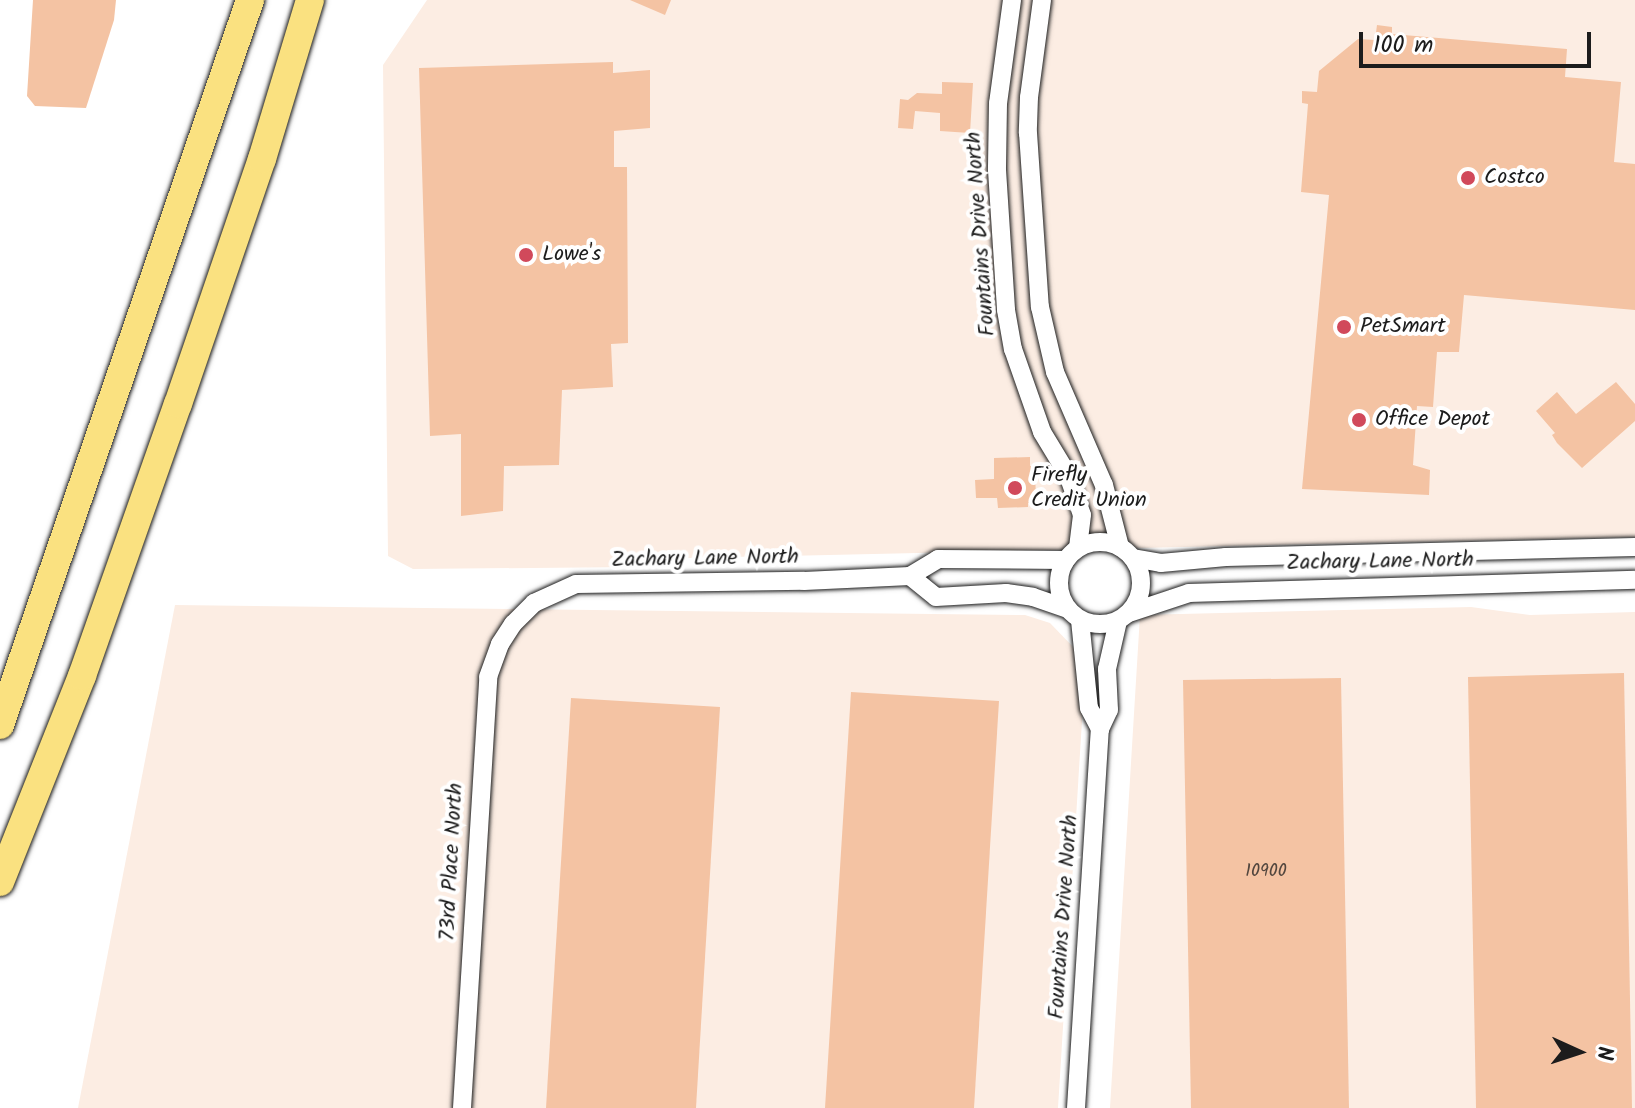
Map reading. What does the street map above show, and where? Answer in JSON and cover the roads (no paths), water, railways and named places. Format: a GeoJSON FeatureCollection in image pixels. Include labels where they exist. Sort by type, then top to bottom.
{"type":"FeatureCollection","features":[{"type":"Feature","properties":{"kind":"highway"},"geometry":{"type":"LineString","coordinates":[[228,67],[230,0]]}},
{"type":"Feature","properties":{"kind":"highway"},"geometry":{"type":"LineString","coordinates":[[0,725],[250,0]]}},
{"type":"Feature","properties":{"kind":"highway"},"geometry":{"type":"LineString","coordinates":[[262,159],[310,0]]}},
{"type":"Feature","properties":{"kind":"highway"},"geometry":{"type":"LineString","coordinates":[[0,882],[87,662],[262,159],[322,0]]}},
{"type":"Feature","properties":{"kind":"street","name":"Fountains Drive North"},"geometry":{"type":"LineString","coordinates":[[1012,0],[998,103],[997,144],[1006,310],[1013,349],[1042,432],[1068,475],[1082,515],[1072,554]]}},
{"type":"Feature","properties":{"kind":"street"},"geometry":{"type":"LineString","coordinates":[[910,576],[936,597],[1006,593],[1033,597],[1092,624],[1123,617],[1141,592],[1139,568],[1127,552],[1104,485],[1055,372],[1040,307],[1028,133],[1029,97],[1042,0]]}},
{"type":"Feature","properties":{"kind":"street"},"geometry":{"type":"LineString","coordinates":[[1074,614],[1059,585],[1072,554],[1099,542],[1127,552]]}},
{"type":"Feature","properties":{"kind":"street","name":"Zachary Lane North"},"geometry":{"type":"LineString","coordinates":[[1127,552],[1161,563],[1226,557],[1635,547]]}},
{"type":"Feature","properties":{"kind":"street","name":"Zachary Lane North"},"geometry":{"type":"LineString","coordinates":[[513,624],[534,603],[576,584],[910,576],[938,559],[1072,554]]}},
{"type":"Feature","properties":{"kind":"street","name":"Zachary Lane North"},"geometry":{"type":"LineString","coordinates":[[1123,617],[1189,593],[1635,580]]}},
{"type":"Feature","properties":{"kind":"street","name":"Fountains Drive North"},"geometry":{"type":"LineString","coordinates":[[1074,614],[1089,708],[1100,729]]}},
{"type":"Feature","properties":{"kind":"street","name":"Fountains Drive North"},"geometry":{"type":"LineString","coordinates":[[1076,1108],[1100,729],[1109,710],[1107,669],[1123,617]]}},
{"type":"Feature","properties":{"kind":"street","name":"73rd Place North"},"geometry":{"type":"LineString","coordinates":[[462,1108],[486,696],[491,663],[513,624]]}},
{"type":"Feature","properties":{"kind":"place","name":"Costco"},"geometry":{"type":"Point","coordinates":[1468,178]}},
{"type":"Feature","properties":{"kind":"place","name":"Lowe's"},"geometry":{"type":"Point","coordinates":[526,255]}},
{"type":"Feature","properties":{"kind":"place","name":"PetSmart"},"geometry":{"type":"Point","coordinates":[1344,327]}},
{"type":"Feature","properties":{"kind":"place","name":"Office Depot"},"geometry":{"type":"Point","coordinates":[1359,420]}},
{"type":"Feature","properties":{"kind":"place","name":"Firefly Credit Union"},"geometry":{"type":"Point","coordinates":[1015,488]}}]}
